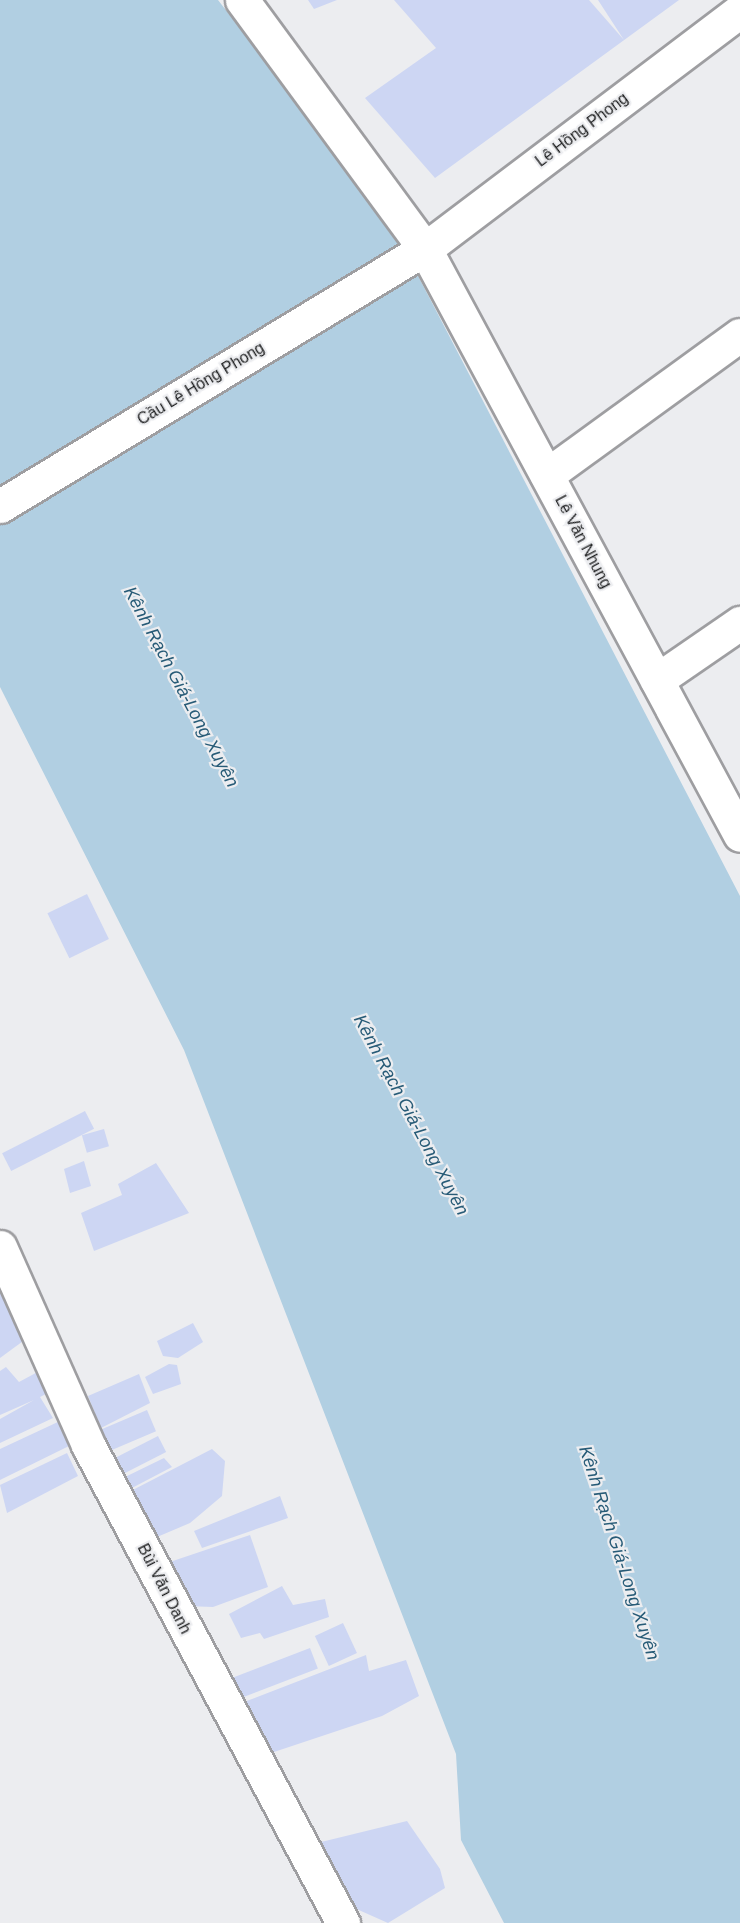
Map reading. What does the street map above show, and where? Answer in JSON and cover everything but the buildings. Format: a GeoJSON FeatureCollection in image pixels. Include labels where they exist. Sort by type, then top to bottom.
{"type":"FeatureCollection","features":[{"type":"Feature","properties":{"kind":"street","name":"Lê Văn Nhung"},"geometry":{"type":"LineString","coordinates":[[242,0],[413,256],[547,476],[740,835]]}},
{"type":"Feature","properties":{"kind":"street","name":"Lê Hồng Phong"},"geometry":{"type":"LineString","coordinates":[[413,256],[740,11]]}},
{"type":"Feature","properties":{"kind":"street","name":"Cầu Lê Hồng Phong"},"geometry":{"type":"LineString","coordinates":[[0,506],[413,256]]}},
{"type":"Feature","properties":{"kind":"street"},"geometry":{"type":"LineString","coordinates":[[547,476],[740,335]]}},
{"type":"Feature","properties":{"kind":"street"},"geometry":{"type":"LineString","coordinates":[[657,681],[740,623]]}},
{"type":"Feature","properties":{"kind":"street","name":"Bùi Văn Danh"},"geometry":{"type":"LineString","coordinates":[[0,1247],[88,1445],[343,1923]]}},
{"type":"Feature","properties":{"kind":"water","name":"Kênh Rạch Giá-Long Xuyên"},"geometry":{"type":"Polygon","coordinates":[[[0,0],[218,0],[388,218],[740,896],[740,1923],[504,1923],[461,1840],[456,1754],[184,1050],[0,687],[0,0]]]}}]}
